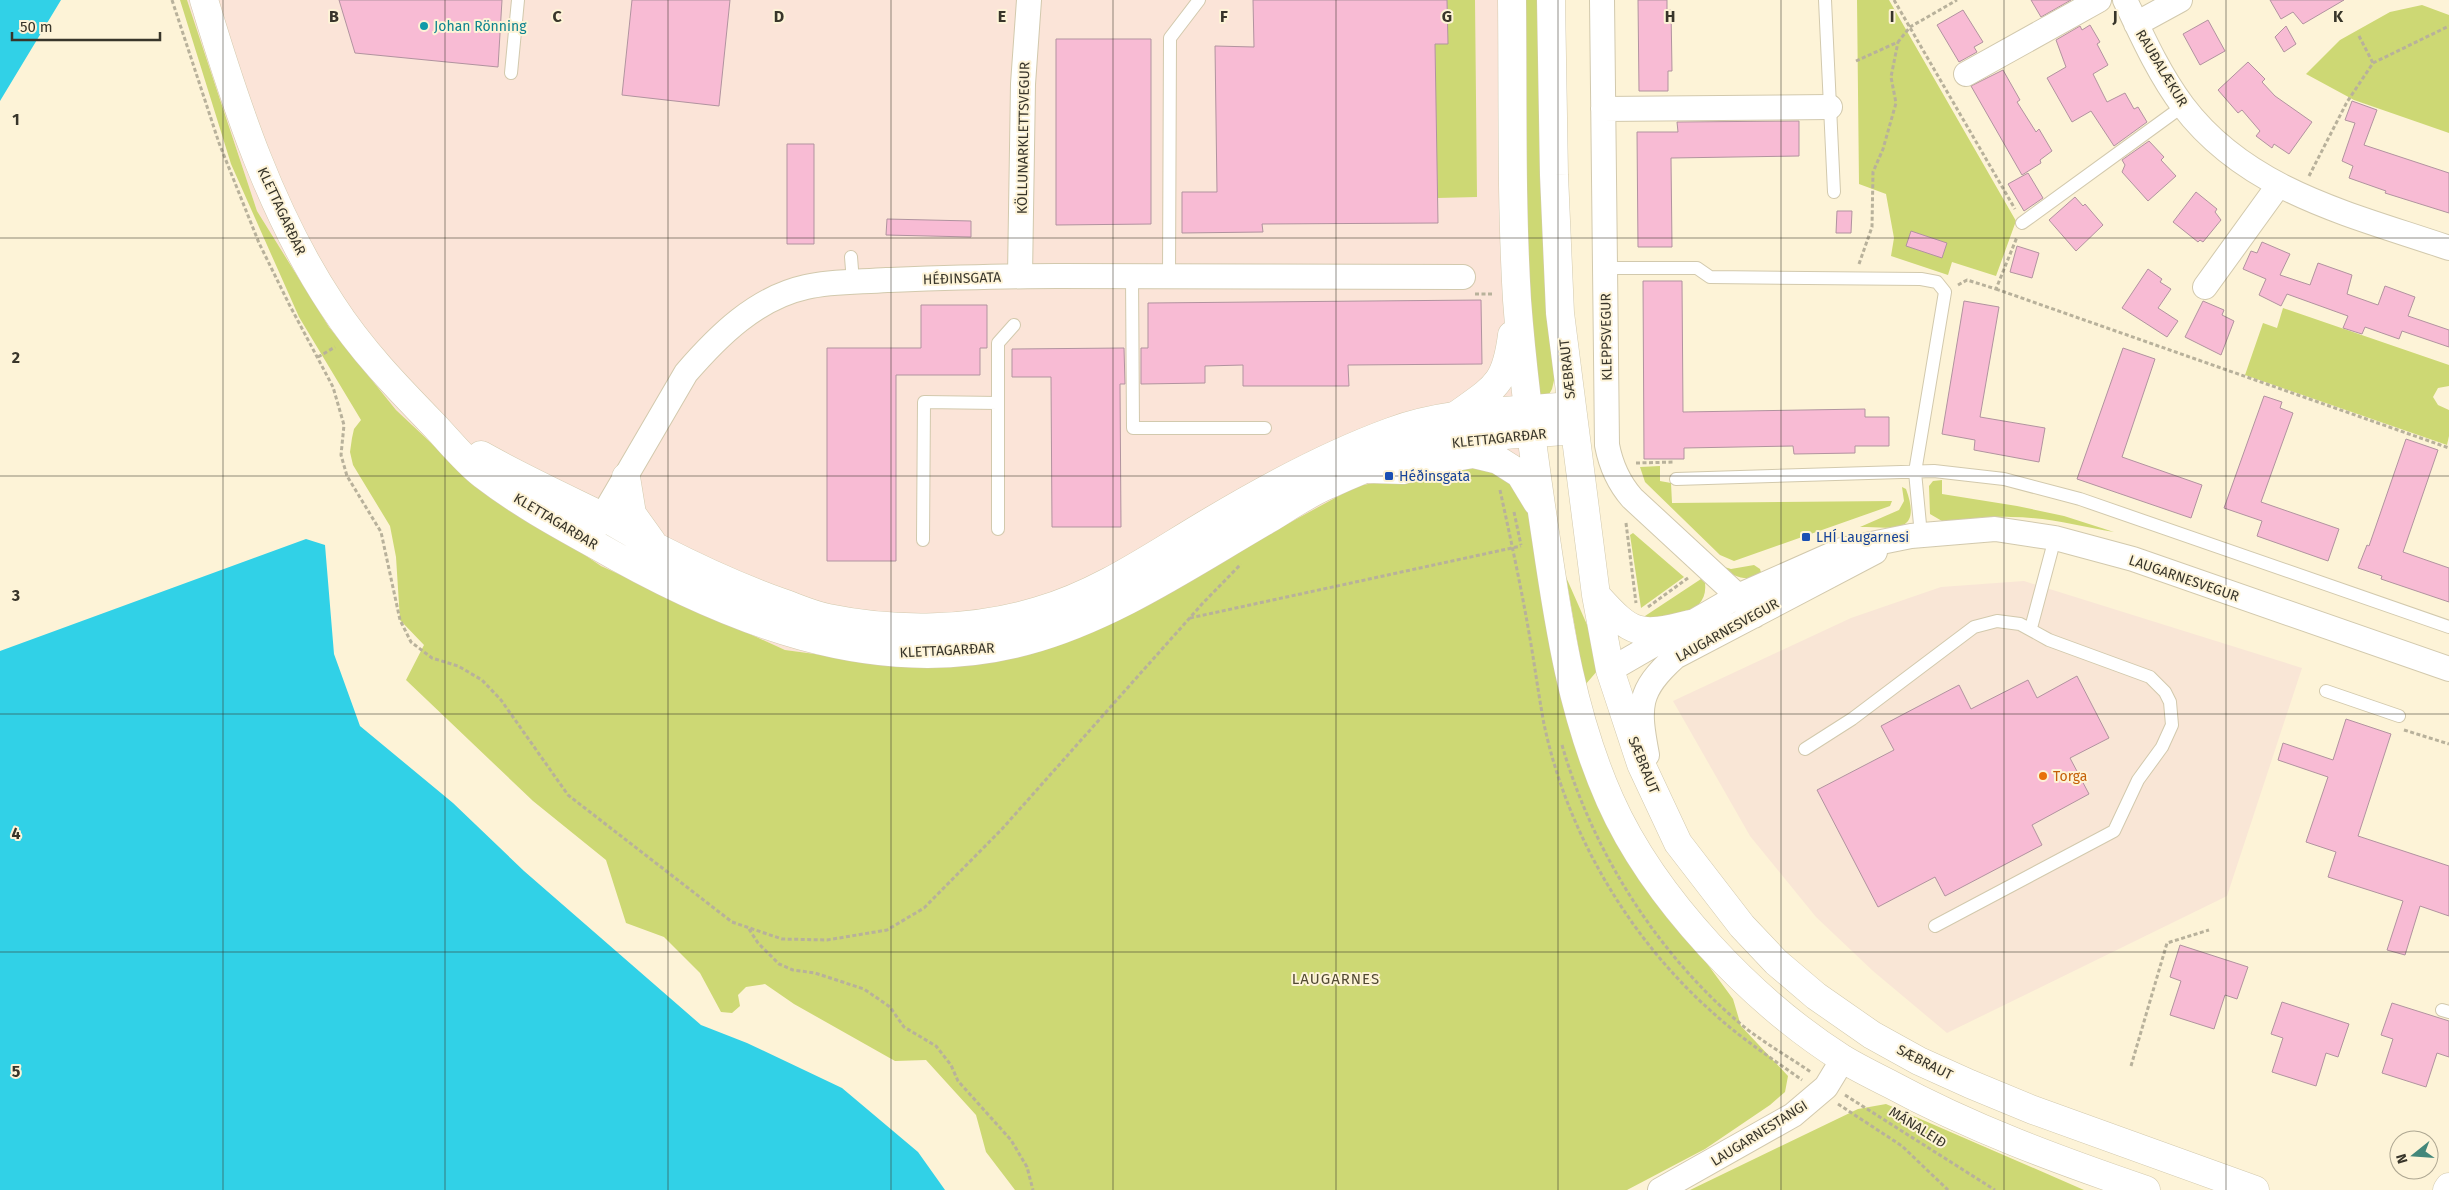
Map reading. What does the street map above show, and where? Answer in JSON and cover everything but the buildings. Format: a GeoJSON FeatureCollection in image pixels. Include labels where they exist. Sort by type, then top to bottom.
{"type":"FeatureCollection","features":[{"type":"Feature","properties":{"kind":"main road","name":"KLETTAGARÐAR"},"geometry":{"type":"LineString","coordinates":[[204,0],[248,135],[292,237],[331,304],[352,334],[388,377],[479,473],[539,513],[625,562],[717,606],[803,637],[845,648],[888,653],[970,651],[1027,641],[1103,613],[1130,600],[1326,486],[1425,449],[1454,441],[1495,436],[1530,422]]}},
{"type":"Feature","properties":{"kind":"main road"},"geometry":{"type":"LineString","coordinates":[[1512,0],[1517,296],[1530,422],[1563,652],[1579,715],[1610,800],[1642,861],[1706,942],[1743,981],[1780,1012],[1843,1059],[1932,1107],[2096,1173],[2146,1190]]}},
{"type":"Feature","properties":{"kind":"main road","name":"SÆBRAUT"},"geometry":{"type":"LineString","coordinates":[[1551,0],[1556,232],[1560,312],[1596,595],[1610,670],[1641,764],[1678,843],[1742,926],[1776,962],[1816,996],[1872,1035],[1919,1061],[1970,1084],[2051,1116],[2255,1190]]}},
{"type":"Feature","properties":{"kind":"main road"},"geometry":{"type":"LineString","coordinates":[[1458,414],[1492,390],[1501,380],[1509,362],[1517,296]]}},
{"type":"Feature","properties":{"kind":"main road","name":"KLETTAGARÐAR"},"geometry":{"type":"LineString","coordinates":[[428,419],[477,453],[536,485],[603,517],[656,547],[762,596],[824,618],[888,627],[980,624],[1038,611],[1089,592],[1300,471],[1393,430],[1458,414],[1530,422],[1572,418]]}},
{"type":"Feature","properties":{"kind":"main road"},"geometry":{"type":"LineString","coordinates":[[1368,469],[1403,470],[1438,460],[1473,454],[1498,460],[1520,474],[1542,509]]}},
{"type":"Feature","properties":{"kind":"main road"},"geometry":{"type":"LineString","coordinates":[[626,477],[632,514],[656,547]]}},
{"type":"Feature","properties":{"kind":"main road"},"geometry":{"type":"LineString","coordinates":[[1596,595],[1620,622],[1639,631],[1659,632],[1690,624]]}},
{"type":"Feature","properties":{"kind":"main road"},"geometry":{"type":"LineString","coordinates":[[1579,715],[1592,687],[1610,670]]}},
{"type":"Feature","properties":{"kind":"street","name":"KÖLLUNARKLETTSVEGUR"},"geometry":{"type":"LineString","coordinates":[[1020,276],[1024,84],[1029,0]]}},
{"type":"Feature","properties":{"kind":"street","name":"KLEPPSVEGUR"},"geometry":{"type":"LineString","coordinates":[[1602,0],[1607,445],[1611,465],[1619,482],[1632,498],[1738,596],[1754,616]]}},
{"type":"Feature","properties":{"kind":"street"},"geometry":{"type":"LineString","coordinates":[[1966,74],[2099,0]]}},
{"type":"Feature","properties":{"kind":"street","name":"RAUÐALÆKUR"},"geometry":{"type":"LineString","coordinates":[[2125,0],[2136,24],[2183,106],[2207,133],[2245,166],[2278,186],[2306,199],[2449,248]]}},
{"type":"Feature","properties":{"kind":"street"},"geometry":{"type":"LineString","coordinates":[[2136,24],[2180,0]]}},
{"type":"Feature","properties":{"kind":"street"},"geometry":{"type":"LineString","coordinates":[[1603,110],[1830,107]]}},
{"type":"Feature","properties":{"kind":"street"},"geometry":{"type":"LineString","coordinates":[[2205,287],[2278,186]]}},
{"type":"Feature","properties":{"kind":"street","name":"HÉÐINSGATA"},"geometry":{"type":"LineString","coordinates":[[588,541],[686,374],[727,330],[748,314],[774,299],[805,287],[853,282],[1020,276],[1463,277]]}},
{"type":"Feature","properties":{"kind":"street","name":"LAUGARNESVEGUR"},"geometry":{"type":"LineString","coordinates":[[1610,670],[1738,596],[1842,550],[1916,536],[1995,529],[2055,538],[2133,559],[2449,669]]}},
{"type":"Feature","properties":{"kind":"street","name":"LAUGARNESVEGUR"},"geometry":{"type":"LineString","coordinates":[[1654,792],[1642,728],[1642,704],[1646,687],[1658,672],[1675,658],[1851,563],[1916,536]]}},
{"type":"Feature","properties":{"kind":"street","name":"LAUGARNESTANGI"},"geometry":{"type":"LineString","coordinates":[[1660,1190],[1793,1115],[1828,1084],[1843,1059]]}},
{"type":"Feature","properties":{"kind":"lane"},"geometry":{"type":"LineString","coordinates":[[511,73],[518,0]]}},
{"type":"Feature","properties":{"kind":"lane"},"geometry":{"type":"LineString","coordinates":[[1169,276],[1170,38],[1199,0]]}},
{"type":"Feature","properties":{"kind":"lane"},"geometry":{"type":"LineString","coordinates":[[1825,0],[1834,192]]}},
{"type":"Feature","properties":{"kind":"lane"},"geometry":{"type":"LineString","coordinates":[[2022,222],[2183,106]]}},
{"type":"Feature","properties":{"kind":"lane"},"geometry":{"type":"LineString","coordinates":[[851,257],[853,282]]}},
{"type":"Feature","properties":{"kind":"lane"},"geometry":{"type":"LineString","coordinates":[[1605,268],[1697,268],[1710,277],[1921,279],[1937,282],[1945,292],[1916,472],[1916,536]]}},
{"type":"Feature","properties":{"kind":"lane"},"geometry":{"type":"LineString","coordinates":[[1132,276],[1133,428],[1265,428]]}},
{"type":"Feature","properties":{"kind":"lane"},"geometry":{"type":"LineString","coordinates":[[998,529],[998,343],[1014,325]]}},
{"type":"Feature","properties":{"kind":"lane"},"geometry":{"type":"LineString","coordinates":[[923,540],[924,402],[998,403]]}},
{"type":"Feature","properties":{"kind":"lane"},"geometry":{"type":"LineString","coordinates":[[1676,480],[1934,471],[2004,479],[2080,498],[2449,626]]}},
{"type":"Feature","properties":{"kind":"lane"},"geometry":{"type":"LineString","coordinates":[[2031,628],[2055,538]]}},
{"type":"Feature","properties":{"kind":"lane"},"geometry":{"type":"LineString","coordinates":[[1805,749],[1852,719],[1974,627],[1997,621],[2009,621],[2031,628],[2049,640],[2150,677],[2165,692],[2170,702],[2172,725],[2162,747],[2138,780],[2114,831],[1935,926]]}},
{"type":"Feature","properties":{"kind":"lane"},"geometry":{"type":"LineString","coordinates":[[2326,691],[2399,716]]}},
{"type":"Feature","properties":{"kind":"lane"},"geometry":{"type":"LineString","coordinates":[[2096,1173],[2130,1190]]}},
{"type":"Feature","properties":{"kind":"path"},"geometry":{"type":"LineString","coordinates":[[172,0],[219,143],[259,243],[333,387],[344,425],[341,454],[346,476],[381,532],[400,620],[411,642],[432,658],[458,666],[482,680],[506,708],[568,795],[732,922],[782,939],[827,940],[886,930],[924,908],[1002,829],[1190,618],[1249,558]]}},
{"type":"Feature","properties":{"kind":"path"},"geometry":{"type":"LineString","coordinates":[[1894,0],[2022,222],[1996,289]]}},
{"type":"Feature","properties":{"kind":"path"},"geometry":{"type":"LineString","coordinates":[[1856,61],[1898,42],[1910,28],[1957,0]]}},
{"type":"Feature","properties":{"kind":"path"},"geometry":{"type":"LineString","coordinates":[[2306,180],[2347,102],[2373,63],[2449,26]]}},
{"type":"Feature","properties":{"kind":"path"},"geometry":{"type":"LineString","coordinates":[[2359,36],[2373,63]]}},
{"type":"Feature","properties":{"kind":"path"},"geometry":{"type":"LineString","coordinates":[[1855,279],[1872,227],[1873,172],[1883,149],[1896,103],[1891,77],[1898,42]]}},
{"type":"Feature","properties":{"kind":"path"},"geometry":{"type":"LineString","coordinates":[[1945,292],[1967,280],[2449,448]]}},
{"type":"Feature","properties":{"kind":"path"},"geometry":{"type":"LineString","coordinates":[[318,357],[342,342]]}},
{"type":"Feature","properties":{"kind":"path"},"geometry":{"type":"LineString","coordinates":[[1626,518],[1636,604]]}},
{"type":"Feature","properties":{"kind":"path"},"geometry":{"type":"LineString","coordinates":[[1190,618],[1521,546]]}},
{"type":"Feature","properties":{"kind":"path"},"geometry":{"type":"LineString","coordinates":[[1647,608],[1691,575]]}},
{"type":"Feature","properties":{"kind":"path"},"geometry":{"type":"LineString","coordinates":[[749,928],[758,943],[779,964],[793,970],[815,972],[864,989],[890,1007],[904,1027],[936,1046],[951,1065],[958,1081],[1011,1140],[1027,1167],[1033,1190]]}},
{"type":"Feature","properties":{"kind":"path"},"geometry":{"type":"LineString","coordinates":[[2131,1066],[2167,943],[2208,930]]}},
{"type":"Feature","properties":{"kind":"path","name":"MÁNALEIÐ"},"geometry":{"type":"LineString","coordinates":[[1828,1084],[1995,1190]]}},
{"type":"Feature","properties":{"kind":"shaded area"},"geometry":{"type":"Polygon","coordinates":[[[187,0],[1523,0],[1546,459],[1471,466],[1357,486],[1144,607],[1028,655],[919,668],[785,650],[601,566],[460,470],[396,410],[329,327],[257,211],[187,0]]]}},
{"type":"Feature","properties":{"kind":"shaded area"},"geometry":{"type":"Polygon","coordinates":[[[2024,581],[2302,668],[2227,896],[1947,1033],[1873,971],[1816,917],[1750,836],[1673,701],[1851,618],[1941,587],[2024,581]]]}},
{"type":"Feature","properties":{"kind":"green space"},"geometry":{"type":"Polygon","coordinates":[[[180,0],[187,0],[257,211],[329,327],[396,410],[460,470],[601,566],[785,650],[919,668],[1028,655],[1144,607],[1256,541],[1357,486],[1471,466],[1496,470],[1525,498],[1547,604],[1648,883],[1733,999],[1741,1026],[1788,1076],[1785,1092],[1770,1105],[1705,1149],[1627,1190],[1015,1190],[986,1152],[976,1115],[926,1060],[895,1061],[794,1004],[765,984],[746,987],[738,995],[740,1006],[732,1013],[721,1012],[700,973],[664,937],[626,923],[606,860],[533,801],[406,680],[424,645],[400,620],[396,557],[390,526],[353,465],[350,452],[352,438],[354,429],[361,420],[299,317],[231,164],[180,0]]]}},
{"type":"Feature","properties":{"kind":"green space"},"geometry":{"type":"Polygon","coordinates":[[[1447,0],[1475,0],[1477,197],[1437,198],[1435,44],[1448,44],[1447,0]]]}},
{"type":"Feature","properties":{"kind":"green space"},"geometry":{"type":"Polygon","coordinates":[[[1523,0],[1541,0],[1556,372],[1552,389],[1547,398],[1538,396],[1529,309],[1523,0]]]}},
{"type":"Feature","properties":{"kind":"green space"},"geometry":{"type":"Polygon","coordinates":[[[1857,0],[1889,0],[2016,221],[1996,276],[1952,262],[1948,275],[1891,256],[1894,238],[1886,194],[1859,184],[1857,0]]]}},
{"type":"Feature","properties":{"kind":"green space"},"geometry":{"type":"Polygon","coordinates":[[[2422,5],[2449,15],[2449,133],[2354,100],[2306,74],[2340,40],[2390,12],[2422,5]]]}},
{"type":"Feature","properties":{"kind":"green space"},"geometry":{"type":"Polygon","coordinates":[[[2283,308],[2449,365],[2449,386],[2438,388],[2433,397],[2438,405],[2449,410],[2447,445],[2245,375],[2263,323],[2277,328],[2283,308]]]}},
{"type":"Feature","properties":{"kind":"green space"},"geometry":{"type":"Polygon","coordinates":[[[1660,466],[1660,481],[1671,483],[1672,503],[1892,501],[1890,506],[1734,561],[1720,555],[1645,482],[1640,467],[1660,466]]]}},
{"type":"Feature","properties":{"kind":"green space"},"geometry":{"type":"Polygon","coordinates":[[[1942,480],[1942,494],[2017,506],[2064,516],[2114,532],[2024,517],[1993,517],[1942,521],[1930,514],[1929,486],[1933,481],[1942,480]]]}},
{"type":"Feature","properties":{"kind":"green space"},"geometry":{"type":"Polygon","coordinates":[[[1902,487],[1906,489],[1910,504],[1910,515],[1907,522],[1901,526],[1893,527],[1860,527],[1899,510],[1904,501],[1902,487]]]}},
{"type":"Feature","properties":{"kind":"green space"},"geometry":{"type":"Polygon","coordinates":[[[1633,533],[1684,577],[1641,608],[1630,535],[1633,533]]]}},
{"type":"Feature","properties":{"kind":"green space"},"geometry":{"type":"Polygon","coordinates":[[[1754,565],[1760,569],[1762,576],[1740,577],[1721,566],[1731,569],[1754,565]]]}},
{"type":"Feature","properties":{"kind":"green space"},"geometry":{"type":"Polygon","coordinates":[[[1566,577],[1592,636],[1598,670],[1585,685],[1566,577]]]}},
{"type":"Feature","properties":{"kind":"green space"},"geometry":{"type":"Polygon","coordinates":[[[1701,579],[1705,583],[1704,594],[1700,603],[1693,609],[1684,613],[1663,617],[1642,618],[1701,579]]]}},
{"type":"Feature","properties":{"kind":"green space"},"geometry":{"type":"Polygon","coordinates":[[[1886,1104],[2084,1190],[1690,1190],[1858,1109],[1886,1104]]]}},
{"type":"Feature","properties":{"kind":"water"},"geometry":{"type":"Polygon","coordinates":[[[0,0],[61,0],[0,101],[0,0]]]}},
{"type":"Feature","properties":{"kind":"water"},"geometry":{"type":"Polygon","coordinates":[[[306,539],[325,545],[334,654],[360,726],[453,803],[524,871],[701,1025],[747,1043],[842,1088],[918,1152],[945,1190],[0,1190],[0,651],[306,539]]]}},
{"type":"Feature","properties":{"kind":"place","name":"Johan Rönning"},"geometry":{"type":"Point","coordinates":[424,26]}},
{"type":"Feature","properties":{"kind":"place","name":"Héðinsgata"},"geometry":{"type":"Point","coordinates":[1389,476]}},
{"type":"Feature","properties":{"kind":"place","name":"LHÍ Laugarnesi"},"geometry":{"type":"Point","coordinates":[1806,537]}},
{"type":"Feature","properties":{"kind":"place","name":"Torga"},"geometry":{"type":"Point","coordinates":[2043,776]}},
{"type":"Feature","properties":{"kind":"district","name":"LAUGARNES"},"geometry":{"type":"Point","coordinates":[1336,979]}}]}
